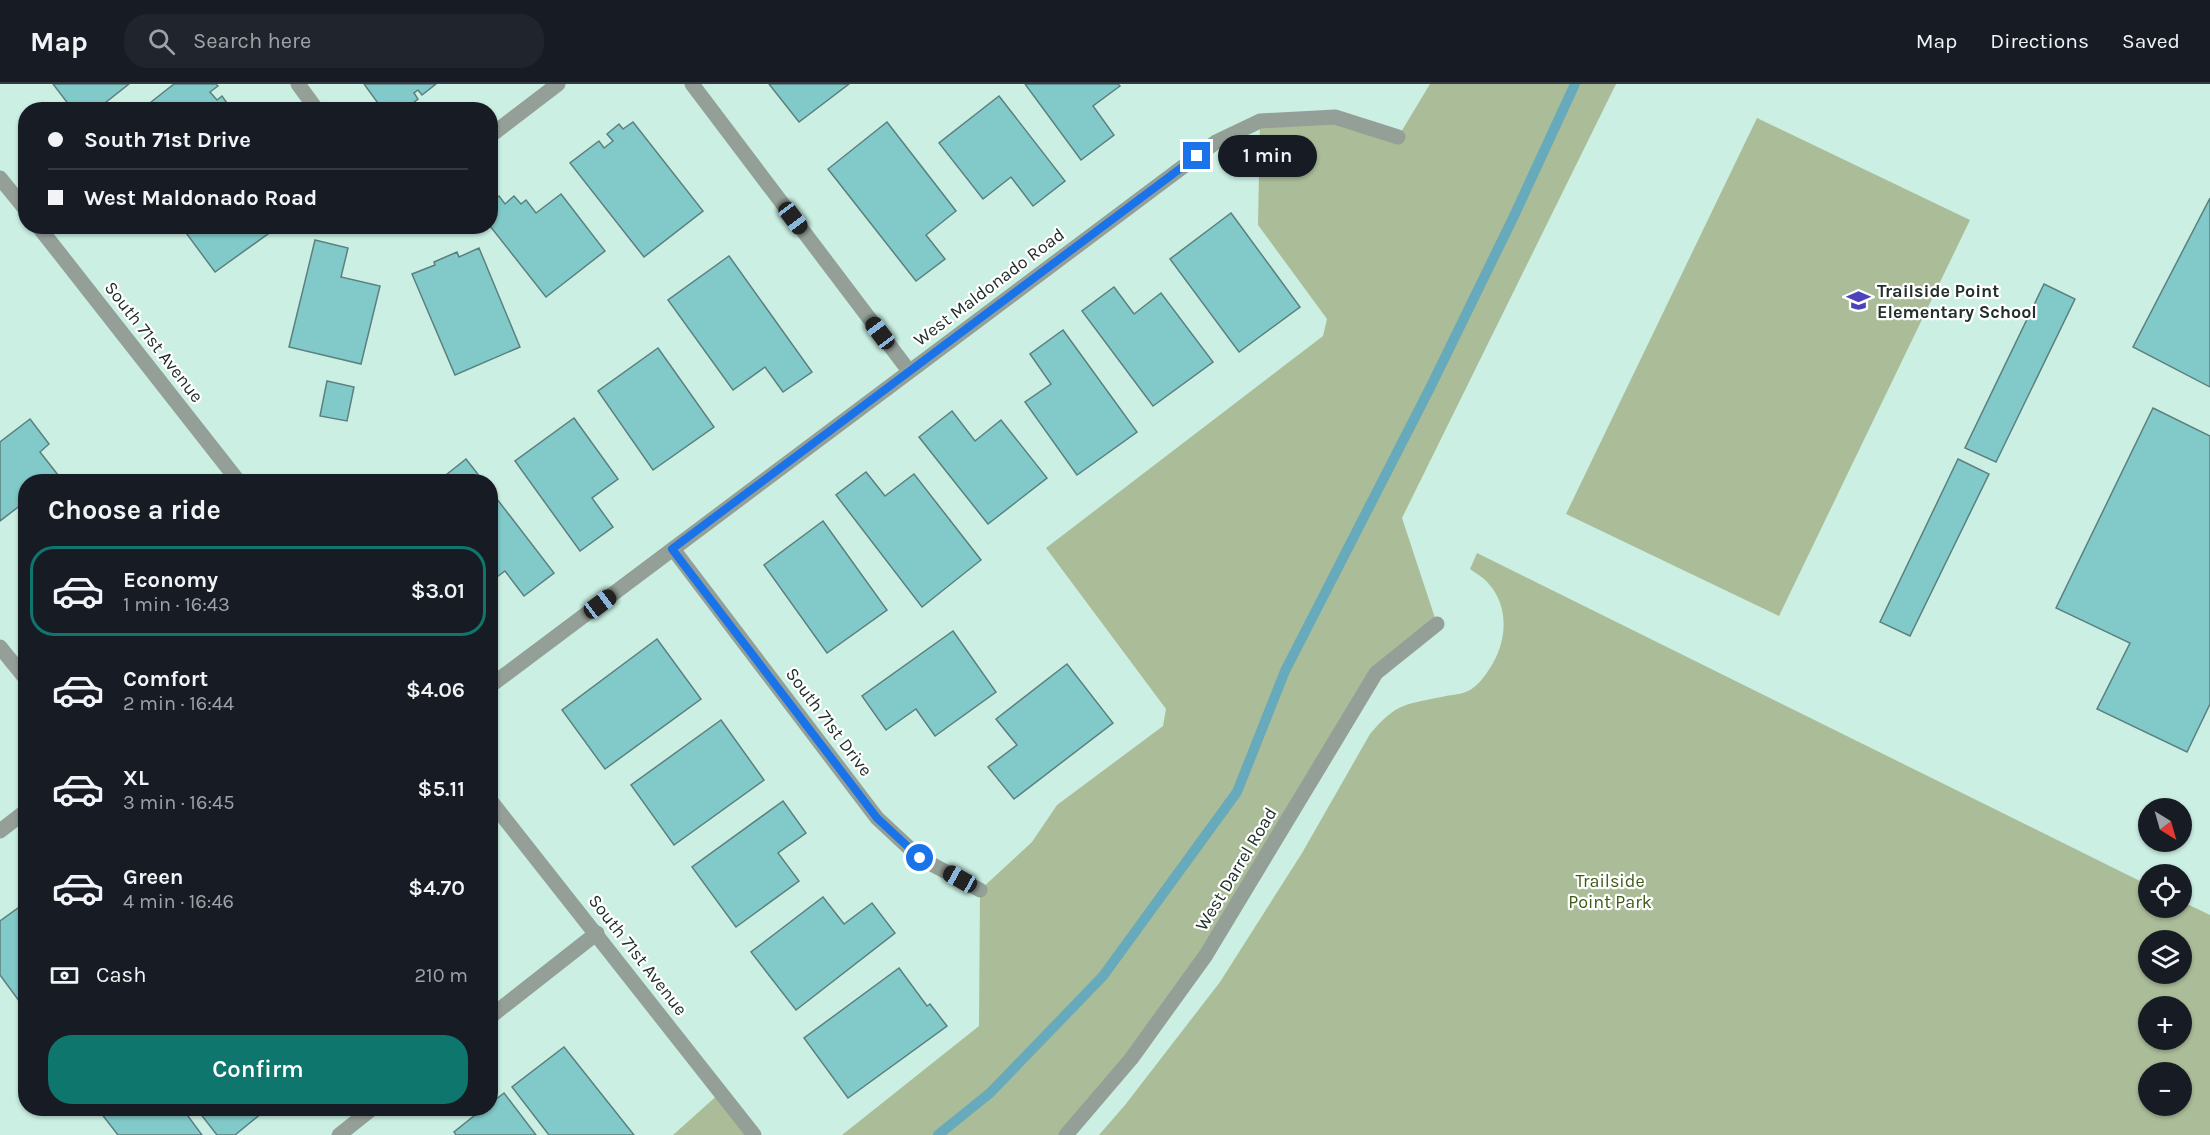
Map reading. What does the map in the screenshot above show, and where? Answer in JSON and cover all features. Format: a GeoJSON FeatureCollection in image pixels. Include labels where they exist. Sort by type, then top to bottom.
{"type":"FeatureCollection","features":[{"type":"Feature","properties":{"kind":"street"},"geometry":{"type":"LineString","coordinates":[[298,84],[311,102]]}},
{"type":"Feature","properties":{"kind":"street"},"geometry":{"type":"LineString","coordinates":[[498,130],[558,84]]}},
{"type":"Feature","properties":{"kind":"street"},"geometry":{"type":"LineString","coordinates":[[692,84],[909,371]]}},
{"type":"Feature","properties":{"kind":"street","name":"West Maldonado Road"},"geometry":{"type":"LineString","coordinates":[[498,680],[1216,142],[1260,121],[1335,117],[1398,138]]}},
{"type":"Feature","properties":{"kind":"street"},"geometry":{"type":"LineString","coordinates":[[0,178],[18,200]]}},
{"type":"Feature","properties":{"kind":"street","name":"South 71st Avenue"},"geometry":{"type":"LineString","coordinates":[[45,234],[233,474]]}},
{"type":"Feature","properties":{"kind":"street","name":"South 71st Drive"},"geometry":{"type":"LineString","coordinates":[[672,549],[877,818],[920,858],[980,890]]}},
{"type":"Feature","properties":{"kind":"street","name":"West Darrel Road"},"geometry":{"type":"LineString","coordinates":[[1066,1135],[1131,1059],[1206,955],[1376,673],[1437,624]]}},
{"type":"Feature","properties":{"kind":"street"},"geometry":{"type":"LineString","coordinates":[[0,647],[18,669]]}},
{"type":"Feature","properties":{"kind":"street","name":"South 71st Avenue"},"geometry":{"type":"LineString","coordinates":[[498,810],[754,1135]]}},
{"type":"Feature","properties":{"kind":"street"},"geometry":{"type":"LineString","coordinates":[[0,831],[18,817]]}},
{"type":"Feature","properties":{"kind":"street"},"geometry":{"type":"LineString","coordinates":[[498,1011],[597,933]]}},
{"type":"Feature","properties":{"kind":"street"},"geometry":{"type":"LineString","coordinates":[[339,1135],[362,1116]]}},
{"type":"Feature","properties":{"kind":"green space"},"geometry":{"type":"Polygon","coordinates":[[[1430,84],[1616,84],[1402,518],[1437,624],[1375,673],[1206,955],[1066,1135],[842,1135],[979,1026],[980,890],[1032,842],[1057,805],[1163,726],[1166,709],[1046,548],[1323,336],[1327,319],[1258,225],[1260,121],[1335,117],[1398,137],[1430,84]]]}},
{"type":"Feature","properties":{"kind":"green space"},"geometry":{"type":"Polygon","coordinates":[[[1757,118],[1970,220],[1779,616],[1566,514],[1757,118]]]}},
{"type":"Feature","properties":{"kind":"green space","name":"Trailside Point Park"},"geometry":{"type":"Polygon","coordinates":[[[1477,553],[2138,880],[2138,918],[2192,918],[2192,906],[2210,915],[2210,1135],[1099,1135],[1220,982],[1302,853],[1370,734],[1396,710],[1412,703],[1466,692],[1478,684],[1488,671],[1500,647],[1504,625],[1500,603],[1486,581],[1470,569],[1477,553]]]}},
{"type":"Feature","properties":{"kind":"green space"},"geometry":{"type":"Polygon","coordinates":[[[721,1092],[754,1135],[673,1135],[721,1092]]]}},
{"type":"Feature","properties":{"kind":"building"},"geometry":{"type":"Polygon","coordinates":[[[53,84],[129,84],[106,102],[67,102],[53,84]]]}},
{"type":"Feature","properties":{"kind":"building"},"geometry":{"type":"Polygon","coordinates":[[[174,84],[216,84],[218,86],[210,92],[217,100],[222,96],[226,102],[151,102],[174,84]]]}},
{"type":"Feature","properties":{"kind":"building"},"geometry":{"type":"Polygon","coordinates":[[[364,84],[436,84],[422,95],[418,90],[414,93],[418,99],[414,102],[377,102],[364,84]]]}},
{"type":"Feature","properties":{"kind":"building"},"geometry":{"type":"Polygon","coordinates":[[[769,84],[849,84],[799,122],[769,84]]]}},
{"type":"Feature","properties":{"kind":"building"},"geometry":{"type":"Polygon","coordinates":[[[1025,84],[1118,84],[1120,86],[1093,106],[1114,135],[1081,160],[1025,84]]]}},
{"type":"Feature","properties":{"kind":"building"},"geometry":{"type":"Polygon","coordinates":[[[999,96],[1065,181],[1033,206],[1011,177],[983,199],[939,143],[999,96]]]}},
{"type":"Feature","properties":{"kind":"building"},"geometry":{"type":"Polygon","coordinates":[[[633,122],[703,211],[644,257],[570,163],[599,141],[604,148],[613,141],[607,134],[619,124],[623,129],[633,122]]]}},
{"type":"Feature","properties":{"kind":"building"},"geometry":{"type":"Polygon","coordinates":[[[887,122],[956,211],[926,235],[945,259],[916,281],[828,169],[887,122]]]}},
{"type":"Feature","properties":{"kind":"building"},"geometry":{"type":"Polygon","coordinates":[[[561,194],[605,251],[546,297],[496,234],[499,196],[505,204],[514,196],[521,204],[526,200],[536,213],[561,194]]]}},
{"type":"Feature","properties":{"kind":"building"},"geometry":{"type":"Polygon","coordinates":[[[2210,198],[2210,387],[2133,347],[2210,198]]]}},
{"type":"Feature","properties":{"kind":"building"},"geometry":{"type":"Polygon","coordinates":[[[1231,213],[1300,307],[1239,352],[1170,259],[1231,213]]]}},
{"type":"Feature","properties":{"kind":"building"},"geometry":{"type":"Polygon","coordinates":[[[187,234],[268,234],[215,272],[187,234]]]}},
{"type":"Feature","properties":{"kind":"building"},"geometry":{"type":"Polygon","coordinates":[[[315,240],[348,248],[341,277],[380,286],[361,364],[289,347],[315,240]]]}},
{"type":"Feature","properties":{"kind":"building"},"geometry":{"type":"Polygon","coordinates":[[[479,248],[520,347],[455,375],[412,274],[435,265],[434,262],[457,252],[459,257],[479,248]]]}},
{"type":"Feature","properties":{"kind":"building"},"geometry":{"type":"Polygon","coordinates":[[[729,256],[812,372],[783,392],[765,367],[733,390],[668,300],[729,256]]]}},
{"type":"Feature","properties":{"kind":"building"},"geometry":{"type":"Polygon","coordinates":[[[2044,284],[2075,299],[1996,462],[1965,448],[2044,284]]]}},
{"type":"Feature","properties":{"kind":"building"},"geometry":{"type":"Polygon","coordinates":[[[1114,287],[1134,314],[1161,293],[1213,362],[1153,406],[1082,311],[1114,287]]]}},
{"type":"Feature","properties":{"kind":"building"},"geometry":{"type":"Polygon","coordinates":[[[1063,330],[1137,432],[1077,475],[1025,402],[1051,384],[1030,354],[1063,330]]]}},
{"type":"Feature","properties":{"kind":"building"},"geometry":{"type":"Polygon","coordinates":[[[658,348],[714,427],[653,470],[598,391],[658,348]]]}},
{"type":"Feature","properties":{"kind":"building"},"geometry":{"type":"Polygon","coordinates":[[[327,381],[354,387],[347,421],[320,416],[327,381]]]}},
{"type":"Feature","properties":{"kind":"building"},"geometry":{"type":"Polygon","coordinates":[[[2153,408],[2210,436],[2210,704],[2187,752],[2097,709],[2130,643],[2056,608],[2153,408]]]}},
{"type":"Feature","properties":{"kind":"building"},"geometry":{"type":"Polygon","coordinates":[[[952,411],[975,441],[1001,420],[1047,478],[988,524],[919,437],[952,411]]]}},
{"type":"Feature","properties":{"kind":"building"},"geometry":{"type":"Polygon","coordinates":[[[574,418],[618,479],[592,498],[613,527],[580,551],[515,461],[574,418]]]}},
{"type":"Feature","properties":{"kind":"building"},"geometry":{"type":"Polygon","coordinates":[[[30,419],[49,444],[40,452],[57,474],[18,474],[18,507],[0,521],[0,442],[30,419]]]}},
{"type":"Feature","properties":{"kind":"building"},"geometry":{"type":"Polygon","coordinates":[[[466,459],[478,474],[447,474],[466,459]]]}},
{"type":"Feature","properties":{"kind":"building"},"geometry":{"type":"Polygon","coordinates":[[[1958,459],[1989,474],[1910,636],[1880,622],[1958,459]]]}},
{"type":"Feature","properties":{"kind":"building"},"geometry":{"type":"Polygon","coordinates":[[[866,472],[885,496],[914,474],[981,560],[922,607],[836,495],[866,472]]]}},
{"type":"Feature","properties":{"kind":"building"},"geometry":{"type":"Polygon","coordinates":[[[498,500],[554,573],[524,596],[505,571],[498,576],[498,500]]]}},
{"type":"Feature","properties":{"kind":"building"},"geometry":{"type":"Polygon","coordinates":[[[823,521],[887,610],[827,653],[764,565],[823,521]]]}},
{"type":"Feature","properties":{"kind":"building"},"geometry":{"type":"Polygon","coordinates":[[[953,631],[996,692],[935,736],[916,709],[886,730],[862,696],[953,631]]]}},
{"type":"Feature","properties":{"kind":"building"},"geometry":{"type":"Polygon","coordinates":[[[657,639],[701,699],[605,769],[562,710],[657,639]]]}},
{"type":"Feature","properties":{"kind":"building"},"geometry":{"type":"Polygon","coordinates":[[[1067,664],[1113,723],[1014,799],[988,767],[1017,745],[996,719],[1067,664]]]}},
{"type":"Feature","properties":{"kind":"building"},"geometry":{"type":"Polygon","coordinates":[[[721,720],[764,780],[674,845],[631,785],[721,720]]]}},
{"type":"Feature","properties":{"kind":"building"},"geometry":{"type":"Polygon","coordinates":[[[783,801],[806,833],[778,853],[799,881],[736,927],[692,867],[783,801]]]}},
{"type":"Feature","properties":{"kind":"building"},"geometry":{"type":"Polygon","coordinates":[[[823,897],[844,924],[872,903],[895,933],[796,1010],[751,952],[823,897]]]}},
{"type":"Feature","properties":{"kind":"building"},"geometry":{"type":"Polygon","coordinates":[[[18,908],[18,1000],[0,975],[0,921],[18,908]]]}},
{"type":"Feature","properties":{"kind":"building"},"geometry":{"type":"Polygon","coordinates":[[[899,968],[927,1006],[930,1004],[947,1026],[848,1098],[804,1038],[899,968]]]}},
{"type":"Feature","properties":{"kind":"building"},"geometry":{"type":"Polygon","coordinates":[[[564,1047],[634,1135],[549,1135],[512,1087],[564,1047]]]}},
{"type":"Feature","properties":{"kind":"building"},"geometry":{"type":"Polygon","coordinates":[[[504,1093],[536,1135],[456,1135],[454,1132],[474,1116],[498,1116],[498,1098],[504,1093]]]}},
{"type":"Feature","properties":{"kind":"building"},"geometry":{"type":"Polygon","coordinates":[[[103,1116],[188,1116],[202,1135],[118,1135],[103,1116]]]}},
{"type":"Feature","properties":{"kind":"building"},"geometry":{"type":"Polygon","coordinates":[[[202,1116],[258,1116],[235,1135],[217,1135],[202,1116]]]}},
{"type":"Feature","properties":{"kind":"waterway"},"geometry":{"type":"LineString","coordinates":[[938,1135],[990,1093],[1103,976],[1237,792],[1285,671],[1430,388],[1575,84]]}},
{"type":"Feature","properties":{"kind":"place","name":"Trailside Point Elementary School"},"geometry":{"type":"Point","coordinates":[1859,301]}},
{"type":"Feature","properties":{"kind":"route"},"geometry":{"type":"LineString","coordinates":[[920,858],[877,818],[672,549],[1197,156]]}}]}
